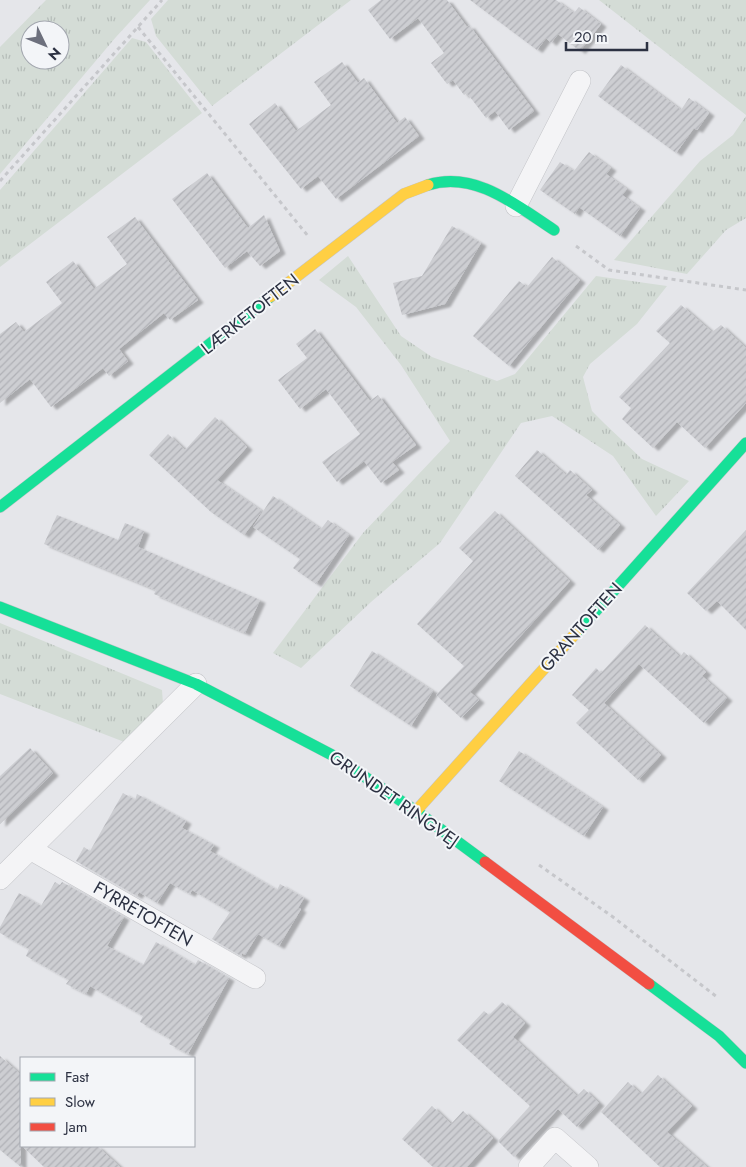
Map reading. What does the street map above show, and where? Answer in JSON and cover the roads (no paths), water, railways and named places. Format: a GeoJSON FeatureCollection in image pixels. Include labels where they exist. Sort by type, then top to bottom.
{"type":"FeatureCollection","features":[{"type":"Feature","properties":{"kind":"street"},"geometry":{"type":"LineString","coordinates":[[516,206],[580,81]]}},
{"type":"Feature","properties":{"kind":"street","name":"LÆRKETOFTEN"},"geometry":{"type":"LineString","coordinates":[[0,507],[404,194],[429,184],[454,180],[481,186],[554,230]]}},
{"type":"Feature","properties":{"kind":"street","name":"GRANTOFTEN"},"geometry":{"type":"LineString","coordinates":[[416,811],[746,443]]}},
{"type":"Feature","properties":{"kind":"street","name":"GRUNDET RINGVEJ"},"geometry":{"type":"LineString","coordinates":[[0,607],[196,684],[332,755],[416,811],[719,1036],[746,1063]]}},
{"type":"Feature","properties":{"kind":"street"},"geometry":{"type":"LineString","coordinates":[[2,873],[30,849],[196,684]]}},
{"type":"Feature","properties":{"kind":"street","name":"FYRRETOFTEN"},"geometry":{"type":"LineString","coordinates":[[30,849],[254,978]]}},
{"type":"Feature","properties":{"kind":"street"},"geometry":{"type":"LineString","coordinates":[[529,1167],[555,1138],[588,1167]]}}]}
